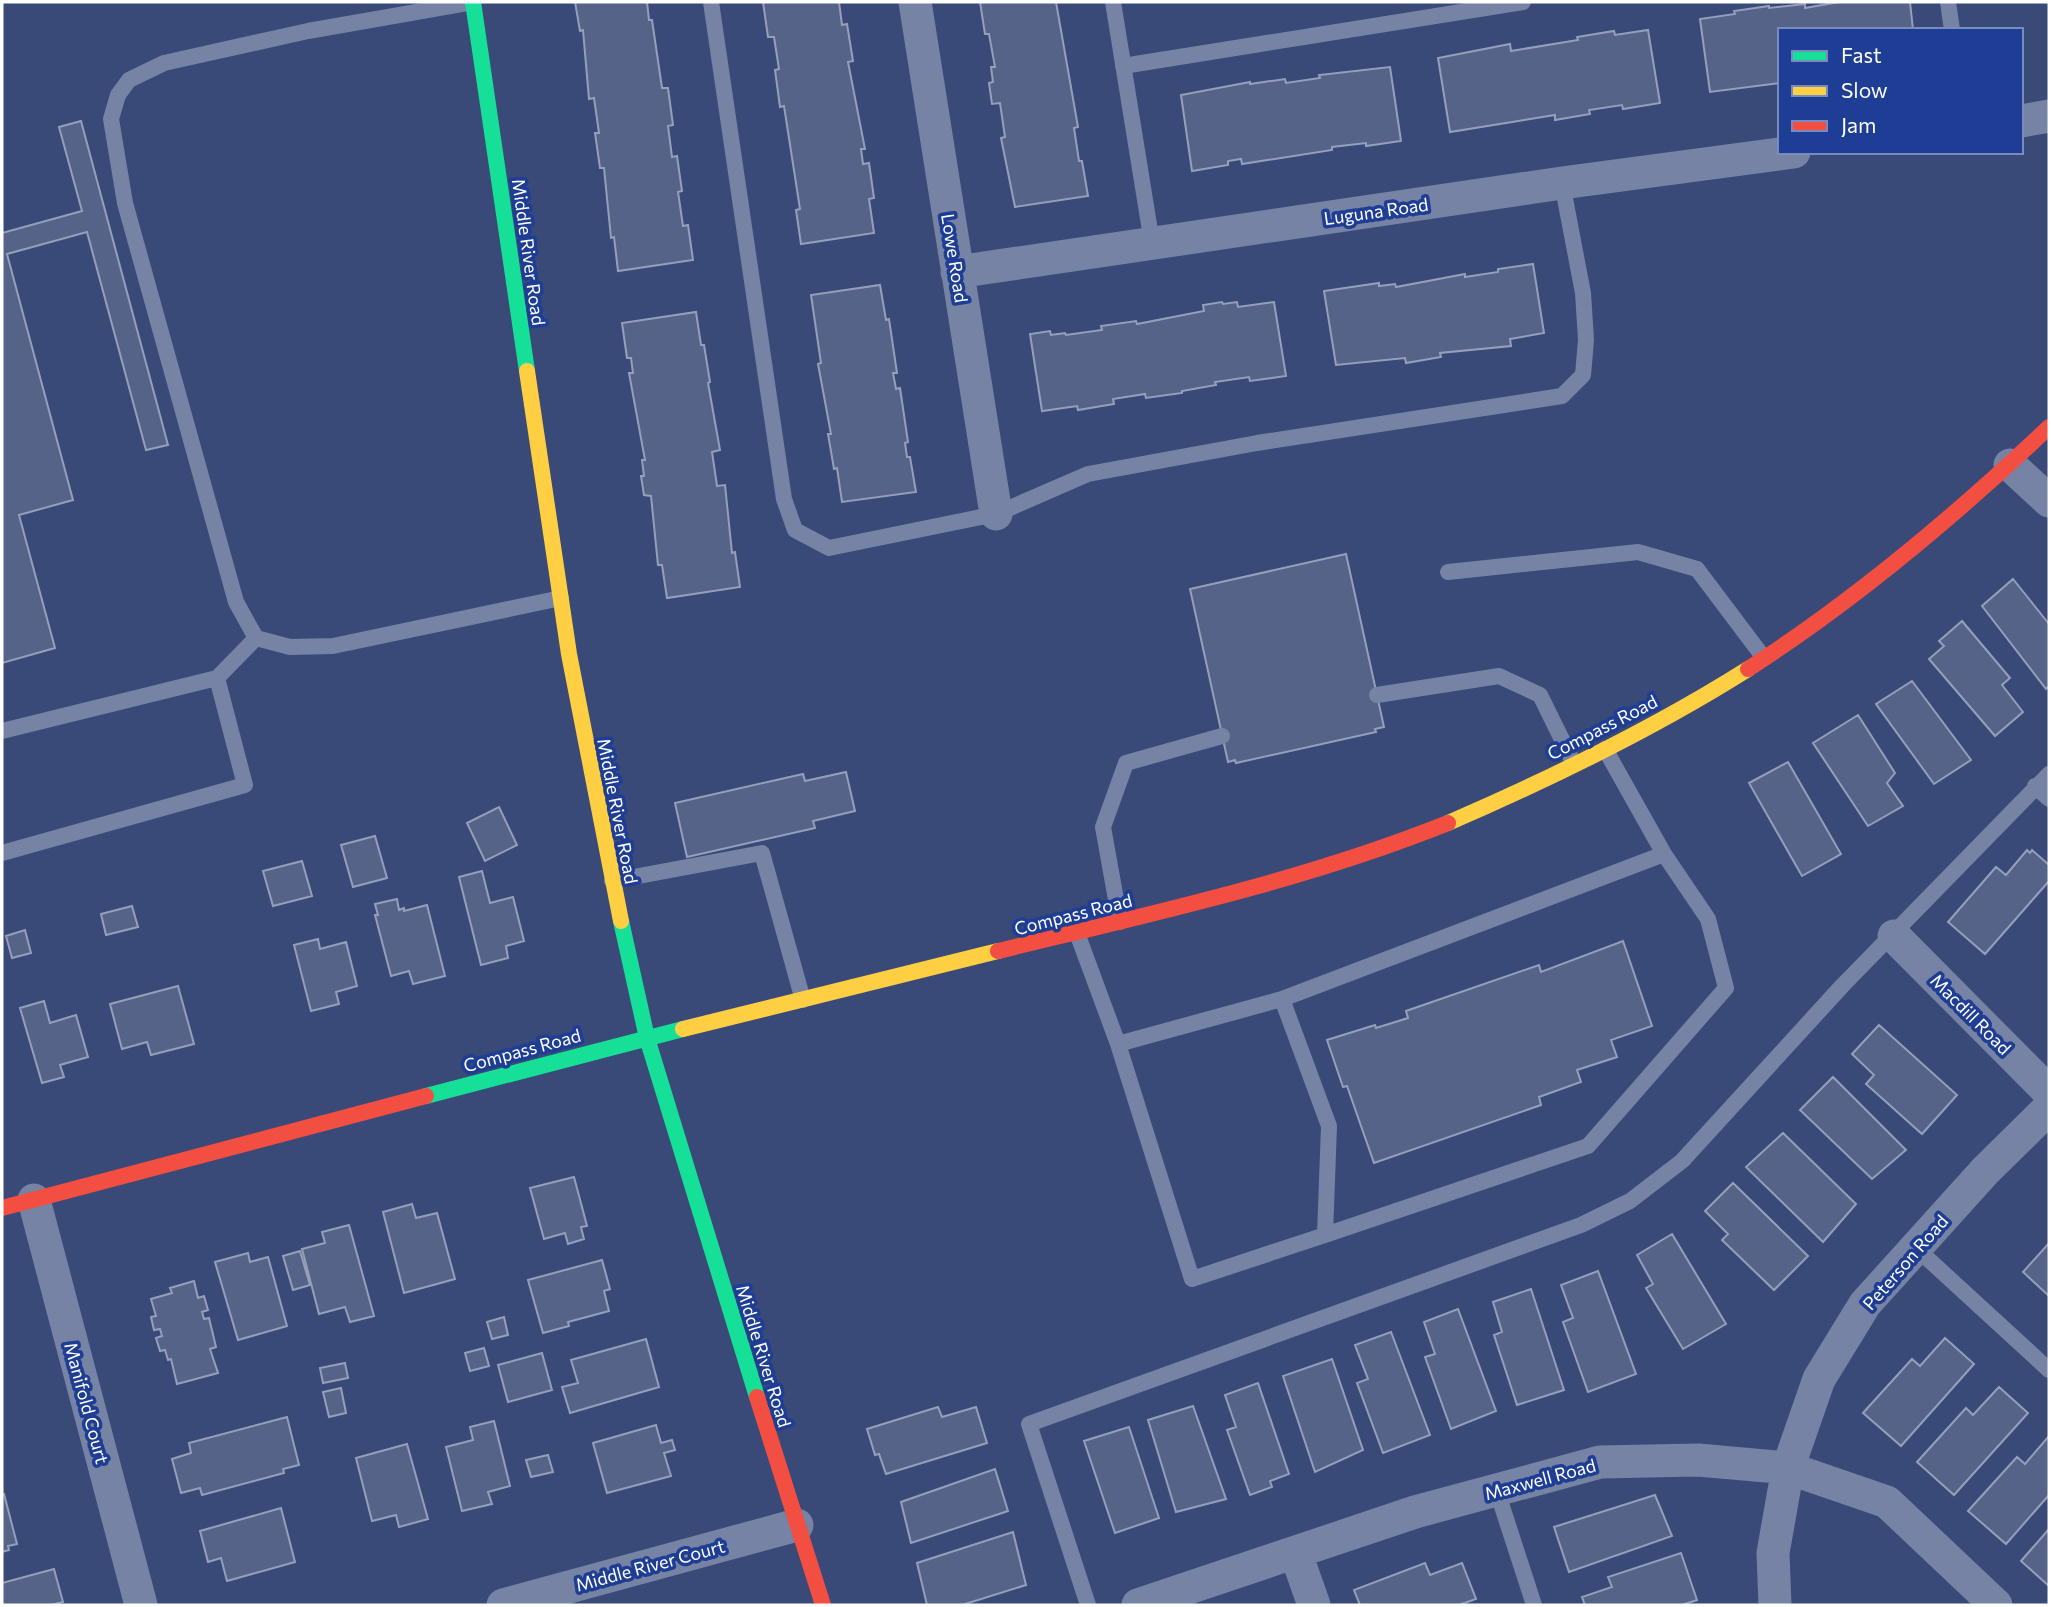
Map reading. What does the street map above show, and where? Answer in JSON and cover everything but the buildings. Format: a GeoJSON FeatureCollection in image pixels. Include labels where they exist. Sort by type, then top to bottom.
{"type":"FeatureCollection","features":[{"type":"Feature","properties":{"kind":"street","name":"Middle River Road"},"geometry":{"type":"LineString","coordinates":[[473,2],[561,598],[583,736],[612,881],[647,1038],[823,1605]]}},
{"type":"Feature","properties":{"kind":"street","name":"Lowe Road"},"geometry":{"type":"LineString","coordinates":[[915,2],[996,514]]}},
{"type":"Feature","properties":{"kind":"street"},"geometry":{"type":"LineString","coordinates":[[2023,121],[2049,116]]}},
{"type":"Feature","properties":{"kind":"street","name":"Luguna Road"},"geometry":{"type":"LineString","coordinates":[[957,272],[1562,183],[1779,154]]}},
{"type":"Feature","properties":{"kind":"street","name":"Compass Road"},"geometry":{"type":"LineString","coordinates":[[2,1209],[647,1038],[1077,933],[1307,873],[1401,841],[1487,805],[1605,749],[1669,715],[1764,658],[1914,548],[1972,500],[2049,427]]}},
{"type":"Feature","properties":{"kind":"street"},"geometry":{"type":"LineString","coordinates":[[2010,465],[2049,501]]}},
{"type":"Feature","properties":{"kind":"street","name":"Macdill Road"},"geometry":{"type":"LineString","coordinates":[[1894,936],[2049,1092]]}},
{"type":"Feature","properties":{"kind":"street","name":"Peterson Road"},"geometry":{"type":"LineString","coordinates":[[1775,1605],[1773,1553],[1788,1468],[1819,1379],[1865,1304],[1985,1171],[2049,1108]]}},
{"type":"Feature","properties":{"kind":"street","name":"Manifold Court"},"geometry":{"type":"LineString","coordinates":[[34,1200],[141,1605]]}},
{"type":"Feature","properties":{"kind":"street","name":"Maxwell Road"},"geometry":{"type":"LineString","coordinates":[[1138,1605],[1415,1512],[1600,1462],[1698,1460],[1788,1468],[1887,1502],[1997,1605]]}},
{"type":"Feature","properties":{"kind":"street","name":"Middle River Court"},"geometry":{"type":"LineString","coordinates":[[503,1605],[797,1525]]}},
{"type":"Feature","properties":{"kind":"street"},"geometry":{"type":"LineString","coordinates":[[1296,1554],[1314,1605]]}},
{"type":"Feature","properties":{"kind":"lane"},"geometry":{"type":"LineString","coordinates":[[473,2],[308,31],[164,63],[129,80],[118,95],[111,119],[125,203],[236,602],[256,638],[290,647],[333,646],[561,598]]}},
{"type":"Feature","properties":{"kind":"lane"},"geometry":{"type":"LineString","coordinates":[[711,2],[784,499],[794,530],[829,548],[996,514],[1088,474],[1257,443],[1562,396],[1583,375],[1586,340],[1583,293],[1562,183]]}},
{"type":"Feature","properties":{"kind":"lane"},"geometry":{"type":"LineString","coordinates":[[1112,2],[1152,243]]}},
{"type":"Feature","properties":{"kind":"lane"},"geometry":{"type":"LineString","coordinates":[[1123,66],[1523,2]]}},
{"type":"Feature","properties":{"kind":"lane"},"geometry":{"type":"LineString","coordinates":[[1948,2],[1952,28]]}},
{"type":"Feature","properties":{"kind":"lane"},"geometry":{"type":"LineString","coordinates":[[1448,572],[1637,552],[1697,569],[1764,658]]}},
{"type":"Feature","properties":{"kind":"lane"},"geometry":{"type":"LineString","coordinates":[[2,731],[217,678],[256,638]]}},
{"type":"Feature","properties":{"kind":"lane"},"geometry":{"type":"LineString","coordinates":[[1377,695],[1499,676],[1540,695],[1574,764]]}},
{"type":"Feature","properties":{"kind":"lane"},"geometry":{"type":"LineString","coordinates":[[2,853],[245,785],[217,678]]}},
{"type":"Feature","properties":{"kind":"lane"},"geometry":{"type":"LineString","coordinates":[[1120,922],[1103,827],[1126,763],[1222,736]]}},
{"type":"Feature","properties":{"kind":"lane"},"geometry":{"type":"LineString","coordinates":[[1077,933],[1118,1044],[1192,1279],[1588,1146],[1726,988],[1708,919],[1664,854],[1605,749]]}},
{"type":"Feature","properties":{"kind":"lane"},"geometry":{"type":"LineString","coordinates":[[1088,1605],[1029,1424],[1581,1225],[1630,1200],[1682,1161],[1842,986],[1894,936],[2049,774]]}},
{"type":"Feature","properties":{"kind":"lane"},"geometry":{"type":"LineString","coordinates":[[2035,786],[2049,799]]}},
{"type":"Feature","properties":{"kind":"lane"},"geometry":{"type":"LineString","coordinates":[[612,881],[762,853],[803,1000]]}},
{"type":"Feature","properties":{"kind":"lane"},"geometry":{"type":"LineString","coordinates":[[1118,1044],[1282,999],[1664,854]]}},
{"type":"Feature","properties":{"kind":"lane"},"geometry":{"type":"LineString","coordinates":[[1282,999],[1329,1126],[1325,1236]]}},
{"type":"Feature","properties":{"kind":"lane"},"geometry":{"type":"LineString","coordinates":[[1915,1247],[2049,1370]]}},
{"type":"Feature","properties":{"kind":"lane"},"geometry":{"type":"LineString","coordinates":[[1497,1491],[1534,1605]]}},
{"type":"Feature","properties":{"kind":"traffic: fast"},"geometry":{"type":"LineString","coordinates":[[473,2],[527,371]]}},
{"type":"Feature","properties":{"kind":"traffic: fast"},"geometry":{"type":"LineString","coordinates":[[621,921],[647,1038],[757,1397]]}},
{"type":"Feature","properties":{"kind":"traffic: fast"},"geometry":{"type":"LineString","coordinates":[[426,1096],[683,1029]]}},
{"type":"Feature","properties":{"kind":"traffic: slow"},"geometry":{"type":"LineString","coordinates":[[527,371],[569,654],[621,921]]}},
{"type":"Feature","properties":{"kind":"traffic: slow"},"geometry":{"type":"LineString","coordinates":[[1448,823],[1601,752],[1748,669]]}},
{"type":"Feature","properties":{"kind":"traffic: slow"},"geometry":{"type":"LineString","coordinates":[[683,1029],[998,951]]}},
{"type":"Feature","properties":{"kind":"traffic: jam"},"geometry":{"type":"LineString","coordinates":[[1748,669],[1828,614],[1904,555],[1978,493],[2049,427]]}},
{"type":"Feature","properties":{"kind":"traffic: jam"},"geometry":{"type":"LineString","coordinates":[[998,951],[1169,910],[1282,879],[1393,844],[1448,823]]}},
{"type":"Feature","properties":{"kind":"traffic: jam"},"geometry":{"type":"LineString","coordinates":[[2,1208],[426,1096]]}},
{"type":"Feature","properties":{"kind":"traffic: jam"},"geometry":{"type":"LineString","coordinates":[[757,1397],[823,1605]]}}]}
